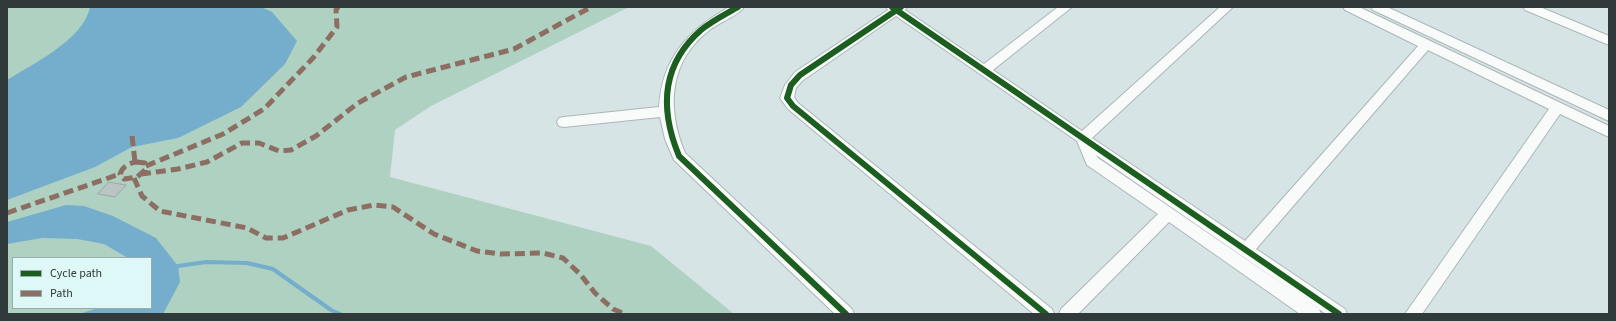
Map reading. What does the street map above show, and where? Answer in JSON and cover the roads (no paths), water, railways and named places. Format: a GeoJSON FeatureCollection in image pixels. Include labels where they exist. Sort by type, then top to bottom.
{"type":"FeatureCollection","features":[{"type":"Feature","properties":{"kind":"street"},"geometry":{"type":"LineString","coordinates":[[738,7],[697,34],[671,72],[666,120],[672,140],[679,156],[846,314]]}},
{"type":"Feature","properties":{"kind":"street"},"geometry":{"type":"LineString","coordinates":[[984,70],[1066,7]]}},
{"type":"Feature","properties":{"kind":"street"},"geometry":{"type":"LineString","coordinates":[[1083,138],[1227,7]]}},
{"type":"Feature","properties":{"kind":"street"},"geometry":{"type":"LineString","coordinates":[[1349,7],[1364,10],[1427,44],[1609,132]]}},
{"type":"Feature","properties":{"kind":"street"},"geometry":{"type":"LineString","coordinates":[[1377,7],[1609,116]]}},
{"type":"Feature","properties":{"kind":"street"},"geometry":{"type":"LineString","coordinates":[[1529,7],[1609,41]]}},
{"type":"Feature","properties":{"kind":"street"},"geometry":{"type":"LineString","coordinates":[[1046,314],[793,106],[787,98],[789,89],[793,82],[800,75],[897,8],[984,70],[1339,314]]}},
{"type":"Feature","properties":{"kind":"street"},"geometry":{"type":"LineString","coordinates":[[1246,250],[1427,44]]}},
{"type":"Feature","properties":{"kind":"street"},"geometry":{"type":"LineString","coordinates":[[1413,314],[1558,107]]}},
{"type":"Feature","properties":{"kind":"street"},"geometry":{"type":"LineString","coordinates":[[564,122],[666,111]]}},
{"type":"Feature","properties":{"kind":"street"},"geometry":{"type":"LineString","coordinates":[[1083,138],[1092,162],[1313,314]]}},
{"type":"Feature","properties":{"kind":"street"},"geometry":{"type":"LineString","coordinates":[[1067,314],[1168,214]]}},
{"type":"Feature","properties":{"kind":"water"},"geometry":{"type":"Polygon","coordinates":[[[90,7],[261,7],[272,12],[297,41],[285,64],[241,107],[178,138],[132,147],[95,167],[7,200],[7,80],[56,50],[68,40],[86,19],[90,7]]]}},
{"type":"Feature","properties":{"kind":"water"},"geometry":{"type":"Polygon","coordinates":[[[66,205],[84,206],[113,216],[156,238],[178,266],[180,282],[163,314],[79,314],[95,309],[152,309],[152,257],[126,257],[104,244],[77,239],[42,238],[7,244],[7,222],[66,205]]]}},
{"type":"Feature","properties":{"kind":"waterway"},"geometry":{"type":"LineString","coordinates":[[178,266],[206,262],[247,263],[273,269],[331,310],[340,314]]}}]}
